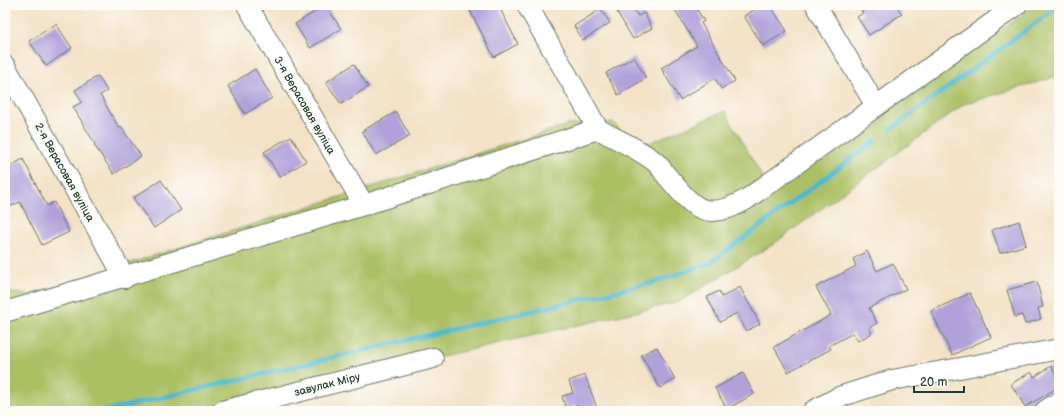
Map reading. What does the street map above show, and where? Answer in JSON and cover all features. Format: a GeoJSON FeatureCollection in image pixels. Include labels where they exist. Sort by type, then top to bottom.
{"type":"FeatureCollection","features":[{"type":"Feature","properties":{"kind":"street","name":"3-я Верасовая вуліца"},"geometry":{"type":"LineString","coordinates":[[247,5],[364,205]]}},
{"type":"Feature","properties":{"kind":"street"},"geometry":{"type":"LineString","coordinates":[[527,5],[598,129],[654,161],[690,202],[699,209],[711,211],[723,211],[747,199],[1017,5]]}},
{"type":"Feature","properties":{"kind":"street"},"geometry":{"type":"LineString","coordinates":[[816,5],[876,106]]}},
{"type":"Feature","properties":{"kind":"street","name":"2-я Верасовая вуліца"},"geometry":{"type":"LineString","coordinates":[[5,66],[124,278]]}},
{"type":"Feature","properties":{"kind":"street"},"geometry":{"type":"LineString","coordinates":[[5,312],[124,278],[364,205],[598,129]]}},
{"type":"Feature","properties":{"kind":"street"},"geometry":{"type":"LineString","coordinates":[[813,411],[839,397],[892,380],[1059,349]]}},
{"type":"Feature","properties":{"kind":"street","name":"завулак Міру"},"geometry":{"type":"LineString","coordinates":[[222,411],[433,358]]}},
{"type":"Feature","properties":{"kind":"street"},"geometry":{"type":"LineString","coordinates":[[1045,411],[1059,402]]}},
{"type":"Feature","properties":{"kind":"green space"},"geometry":{"type":"Polygon","coordinates":[[[1036,5],[1059,5],[1059,76],[964,104],[772,245],[679,302],[202,411],[5,411],[5,292],[29,295],[568,125],[613,122],[637,148],[725,111],[772,194],[1036,5]]]}},
{"type":"Feature","properties":{"kind":"building"},"geometry":{"type":"Polygon","coordinates":[[[326,5],[341,29],[310,48],[295,24],[326,5]]]}},
{"type":"Feature","properties":{"kind":"building"},"geometry":{"type":"Polygon","coordinates":[[[467,5],[498,5],[518,44],[494,57],[467,5]]]}},
{"type":"Feature","properties":{"kind":"building"},"geometry":{"type":"Polygon","coordinates":[[[631,5],[638,16],[644,13],[652,28],[633,39],[617,12],[631,5]]]}},
{"type":"Feature","properties":{"kind":"building"},"geometry":{"type":"Polygon","coordinates":[[[672,5],[694,5],[704,21],[701,23],[735,81],[721,89],[715,78],[680,100],[661,68],[697,46],[672,5]]]}},
{"type":"Feature","properties":{"kind":"building"},"geometry":{"type":"Polygon","coordinates":[[[762,5],[770,5],[787,31],[763,46],[744,16],[762,5]]]}},
{"type":"Feature","properties":{"kind":"building"},"geometry":{"type":"Polygon","coordinates":[[[857,5],[896,5],[902,14],[869,35],[857,17],[863,13],[857,5]]]}},
{"type":"Feature","properties":{"kind":"building"},"geometry":{"type":"Polygon","coordinates":[[[601,9],[610,23],[583,40],[574,26],[601,9]]]}},
{"type":"Feature","properties":{"kind":"building"},"geometry":{"type":"Polygon","coordinates":[[[56,24],[72,48],[46,66],[29,41],[56,24]]]}},
{"type":"Feature","properties":{"kind":"building"},"geometry":{"type":"Polygon","coordinates":[[[634,57],[646,78],[618,95],[606,73],[634,57]]]}},
{"type":"Feature","properties":{"kind":"building"},"geometry":{"type":"Polygon","coordinates":[[[354,64],[368,87],[341,104],[326,82],[354,64]]]}},
{"type":"Feature","properties":{"kind":"building"},"geometry":{"type":"Polygon","coordinates":[[[255,69],[272,98],[245,114],[228,86],[255,69]]]}},
{"type":"Feature","properties":{"kind":"building"},"geometry":{"type":"Polygon","coordinates":[[[98,76],[107,91],[100,95],[119,128],[121,127],[141,156],[114,174],[94,145],[95,144],[73,107],[82,102],[75,90],[98,76]]]}},
{"type":"Feature","properties":{"kind":"building"},"geometry":{"type":"Polygon","coordinates":[[[396,112],[410,136],[376,155],[362,131],[396,112]]]}},
{"type":"Feature","properties":{"kind":"building"},"geometry":{"type":"Polygon","coordinates":[[[291,136],[306,161],[280,177],[264,152],[291,136]]]}},
{"type":"Feature","properties":{"kind":"building"},"geometry":{"type":"Polygon","coordinates":[[[23,159],[47,206],[54,202],[69,232],[42,245],[20,202],[5,209],[5,169],[23,159]]]}},
{"type":"Feature","properties":{"kind":"building"},"geometry":{"type":"Polygon","coordinates":[[[161,180],[181,210],[154,228],[133,198],[161,180]]]}},
{"type":"Feature","properties":{"kind":"building"},"geometry":{"type":"Polygon","coordinates":[[[1019,221],[1026,245],[1000,253],[992,230],[1019,221]]]}},
{"type":"Feature","properties":{"kind":"building"},"geometry":{"type":"Polygon","coordinates":[[[867,251],[877,271],[893,263],[906,289],[869,308],[877,323],[869,328],[872,333],[858,341],[853,333],[829,346],[831,349],[788,372],[774,347],[831,315],[816,287],[856,266],[853,259],[867,251]]]}},
{"type":"Feature","properties":{"kind":"building"},"geometry":{"type":"Polygon","coordinates":[[[1037,282],[1043,307],[1038,308],[1041,319],[1025,324],[1022,315],[1015,317],[1007,290],[1037,282]]]}},
{"type":"Feature","properties":{"kind":"building"},"geometry":{"type":"Polygon","coordinates":[[[740,287],[760,324],[746,331],[737,313],[720,322],[707,297],[719,291],[722,297],[740,287]]]}},
{"type":"Feature","properties":{"kind":"building"},"geometry":{"type":"Polygon","coordinates":[[[970,293],[991,337],[952,355],[931,311],[970,293]]]}},
{"type":"Feature","properties":{"kind":"building"},"geometry":{"type":"Polygon","coordinates":[[[657,347],[675,379],[660,388],[641,355],[657,347]]]}},
{"type":"Feature","properties":{"kind":"building"},"geometry":{"type":"Polygon","coordinates":[[[1051,366],[1059,380],[1059,387],[1025,407],[1011,384],[1031,372],[1034,377],[1051,366]]]}},
{"type":"Feature","properties":{"kind":"building"},"geometry":{"type":"Polygon","coordinates":[[[743,373],[754,394],[727,409],[715,388],[743,373]]]}},
{"type":"Feature","properties":{"kind":"building"},"geometry":{"type":"Polygon","coordinates":[[[585,375],[598,411],[579,411],[577,405],[566,409],[562,396],[573,393],[569,381],[585,375]]]}},
{"type":"Feature","properties":{"kind":"waterway"},"geometry":{"type":"LineString","coordinates":[[891,129],[1059,6]]}},
{"type":"Feature","properties":{"kind":"waterway"},"geometry":{"type":"LineString","coordinates":[[105,411],[655,282],[710,263],[875,141]]}}]}
